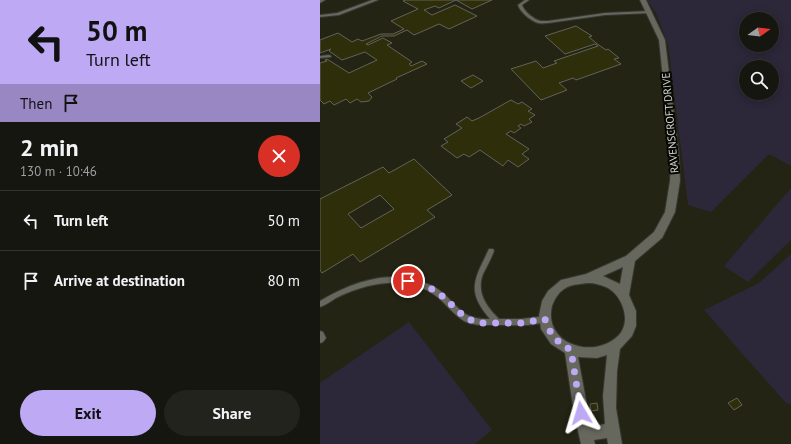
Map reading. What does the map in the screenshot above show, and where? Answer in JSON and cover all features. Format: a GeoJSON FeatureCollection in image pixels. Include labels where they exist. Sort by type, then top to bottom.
{"type":"FeatureCollection","features":[{"type":"Feature","properties":{"kind":"street","name":"RAVENSCROFT DRIVE"},"geometry":{"type":"LineString","coordinates":[[588,278],[630,259],[658,235],[670,212],[674,196],[675,156],[662,40],[650,12],[642,0]]}},
{"type":"Feature","properties":{"kind":"street"},"geometry":{"type":"LineString","coordinates":[[623,296],[630,259]]}},
{"type":"Feature","properties":{"kind":"street","name":"RAVENSCROFT DRIVE"},"geometry":{"type":"LineString","coordinates":[[588,278],[601,280],[613,286],[623,296],[629,306],[631,317],[630,329],[624,339],[614,347],[601,353],[585,354],[571,350],[558,343],[549,332],[545,319],[545,306],[551,295],[560,286],[573,280],[588,278]]}},
{"type":"Feature","properties":{"kind":"street"},"geometry":{"type":"LineString","coordinates":[[614,347],[609,377],[613,430],[616,444]]}},
{"type":"Feature","properties":{"kind":"street"},"geometry":{"type":"LineString","coordinates":[[571,350],[587,439],[613,430]]}},
{"type":"Feature","properties":{"kind":"lane"},"geometry":{"type":"LineString","coordinates":[[320,16],[338,14],[376,0]]}},
{"type":"Feature","properties":{"kind":"lane"},"geometry":{"type":"LineString","coordinates":[[527,0],[520,5],[521,9],[539,22],[605,14],[650,12]]}},
{"type":"Feature","properties":{"kind":"lane"},"geometry":{"type":"LineString","coordinates":[[320,57],[329,56]]}},
{"type":"Feature","properties":{"kind":"lane"},"geometry":{"type":"LineString","coordinates":[[491,251],[478,278],[477,286],[482,305],[497,322]]}},
{"type":"Feature","properties":{"kind":"lane"},"geometry":{"type":"LineString","coordinates":[[320,304],[353,287],[378,280],[394,279],[429,287],[442,296],[466,318],[478,323],[521,323],[545,319]]}},
{"type":"Feature","properties":{"kind":"lane"},"geometry":{"type":"LineString","coordinates":[[320,334],[322,338],[320,340]]}},
{"type":"Feature","properties":{"kind":"shaded area"},"geometry":{"type":"Polygon","coordinates":[[[320,0],[791,0],[791,444],[320,444],[320,0]]]}},
{"type":"Feature","properties":{"kind":"shaded area"},"geometry":{"type":"Polygon","coordinates":[[[647,0],[791,0],[791,166],[769,154],[711,212],[688,205],[668,44],[656,13],[647,0]]]}},
{"type":"Feature","properties":{"kind":"shaded area"},"geometry":{"type":"Polygon","coordinates":[[[791,188],[791,240],[748,282],[724,266],[791,188]]]}},
{"type":"Feature","properties":{"kind":"shaded area"},"geometry":{"type":"Polygon","coordinates":[[[791,254],[791,405],[785,402],[704,310],[759,283],[791,254]]]}},
{"type":"Feature","properties":{"kind":"shaded area"},"geometry":{"type":"Polygon","coordinates":[[[409,322],[492,430],[475,444],[320,444],[320,383],[409,322]]]}},
{"type":"Feature","properties":{"kind":"building"},"geometry":{"type":"Polygon","coordinates":[[[456,0],[492,0],[472,9],[456,0]]]}},
{"type":"Feature","properties":{"kind":"building"},"geometry":{"type":"Polygon","coordinates":[[[456,0],[439,8],[435,6],[424,10],[432,15],[455,5],[477,16],[449,29],[439,24],[414,35],[407,30],[394,36],[382,36],[366,44],[368,45],[383,38],[392,43],[387,45],[412,62],[409,64],[411,66],[422,61],[427,64],[368,93],[372,97],[369,101],[361,102],[357,99],[350,103],[346,99],[334,105],[330,101],[324,104],[320,100],[320,63],[327,61],[325,60],[327,59],[349,73],[377,60],[365,52],[342,60],[329,51],[331,49],[320,53],[320,40],[338,33],[352,42],[358,39],[362,41],[381,34],[393,34],[404,29],[391,21],[418,9],[403,1],[456,0]]]}},
{"type":"Feature","properties":{"kind":"building"},"geometry":{"type":"Polygon","coordinates":[[[576,26],[592,36],[589,37],[596,43],[606,50],[608,49],[619,58],[614,59],[621,64],[576,80],[573,78],[559,83],[567,90],[541,100],[511,69],[536,61],[543,68],[557,63],[554,61],[598,46],[595,44],[565,54],[545,36],[576,26]]]}},
{"type":"Feature","properties":{"kind":"building"},"geometry":{"type":"Polygon","coordinates":[[[473,75],[483,81],[471,88],[461,81],[473,75]]]}},
{"type":"Feature","properties":{"kind":"building"},"geometry":{"type":"Polygon","coordinates":[[[511,100],[518,104],[522,102],[532,109],[528,111],[535,115],[529,119],[532,122],[524,126],[521,124],[518,126],[521,128],[514,133],[511,131],[506,134],[529,149],[522,154],[529,159],[518,167],[508,160],[503,166],[480,150],[469,157],[464,154],[457,158],[441,146],[448,142],[444,139],[462,128],[456,124],[467,117],[472,121],[479,118],[511,100]]]}},
{"type":"Feature","properties":{"kind":"building"},"geometry":{"type":"Polygon","coordinates":[[[414,159],[452,195],[427,210],[435,217],[360,262],[353,254],[322,273],[320,270],[320,199],[383,167],[389,173],[414,159]],[[380,195],[348,214],[361,228],[394,209],[380,195]]]}},
{"type":"Feature","properties":{"kind":"building"},"geometry":{"type":"Polygon","coordinates":[[[737,398],[742,405],[734,410],[728,403],[737,398]]]}},
{"type":"Feature","properties":{"kind":"building"},"geometry":{"type":"Polygon","coordinates":[[[597,403],[598,410],[591,411],[590,404],[597,403]]]}},
{"type":"Feature","properties":{"kind":"route"},"geometry":{"type":"LineString","coordinates":[[408,281],[429,287],[442,296],[466,318],[478,323],[497,322],[508,324],[545,319],[549,332],[558,343],[571,350],[578,385],[581,413]]}}]}
